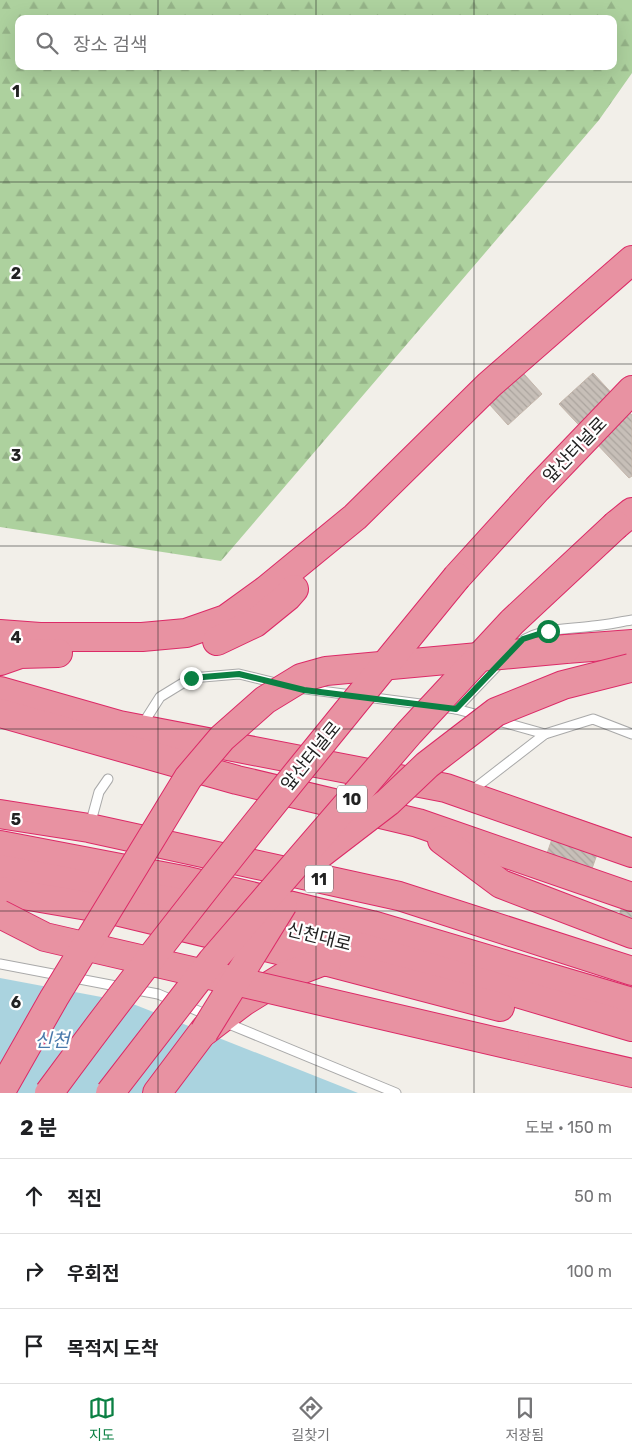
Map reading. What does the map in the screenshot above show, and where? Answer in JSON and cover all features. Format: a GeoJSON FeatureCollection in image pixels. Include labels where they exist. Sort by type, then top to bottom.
{"type":"FeatureCollection","features":[{"type":"Feature","properties":{"kind":"highway"},"geometry":{"type":"LineString","coordinates":[[0,661],[20,654],[94,651],[167,653],[206,646],[255,623],[287,597],[355,517],[489,385],[632,260]]}},
{"type":"Feature","properties":{"kind":"highway","name":"앞산터널로"},"geometry":{"type":"LineString","coordinates":[[49,1093],[180,918],[457,577],[632,390]]}},
{"type":"Feature","properties":{"kind":"highway"},"geometry":{"type":"LineString","coordinates":[[0,634],[40,637],[142,637],[186,634],[226,619],[266,590],[355,517]]}},
{"type":"Feature","properties":{"kind":"highway","name":"10"},"geometry":{"type":"LineString","coordinates":[[110,1093],[212,961],[279,897],[409,733],[512,622],[624,519]]}},
{"type":"Feature","properties":{"kind":"highway"},"geometry":{"type":"LineString","coordinates":[[0,1093],[49,1006],[188,778],[222,738],[265,700],[302,678],[326,671],[566,649],[631,660]]}},
{"type":"Feature","properties":{"kind":"highway"},"geometry":{"type":"LineString","coordinates":[[157,1093],[212,1021],[279,897],[388,802],[427,765],[496,712],[631,660]]}},
{"type":"Feature","properties":{"kind":"highway"},"geometry":{"type":"LineString","coordinates":[[0,691],[119,725],[446,788],[632,853]]}},
{"type":"Feature","properties":{"kind":"highway"},"geometry":{"type":"LineString","coordinates":[[0,712],[237,780],[418,823],[632,897]]}},
{"type":"Feature","properties":{"kind":"highway","name":"11"},"geometry":{"type":"LineString","coordinates":[[0,814],[89,828],[398,896],[632,971]]}},
{"type":"Feature","properties":{"kind":"highway"},"geometry":{"type":"LineString","coordinates":[[418,823],[501,884],[632,934]]}},
{"type":"Feature","properties":{"kind":"highway","name":"신천대로"},"geometry":{"type":"LineString","coordinates":[[0,845],[279,897],[632,1002]]}},
{"type":"Feature","properties":{"kind":"highway","name":"신천대로"},"geometry":{"type":"LineString","coordinates":[[0,868],[186,904],[364,948],[632,1027]]}},
{"type":"Feature","properties":{"kind":"highway"},"geometry":{"type":"LineString","coordinates":[[0,891],[111,910],[330,963],[530,1015],[632,1046]]}},
{"type":"Feature","properties":{"kind":"highway"},"geometry":{"type":"LineString","coordinates":[[0,914],[45,937],[632,1073]]}},
{"type":"Feature","properties":{"kind":"highway"},"geometry":{"type":"LineString","coordinates":[[197,931],[229,963],[224,994],[212,1021]]}},
{"type":"Feature","properties":{"kind":"highway"},"geometry":{"type":"LineString","coordinates":[[212,1021],[285,976],[330,963]]}},
{"type":"Feature","properties":{"kind":"lane"},"geometry":{"type":"LineString","coordinates":[[456,709],[523,639],[548,631],[632,620]]}},
{"type":"Feature","properties":{"kind":"lane"},"geometry":{"type":"LineString","coordinates":[[146,719],[160,698],[191,678],[239,674],[304,690],[456,709],[545,734]]}},
{"type":"Feature","properties":{"kind":"lane"},"geometry":{"type":"LineString","coordinates":[[466,795],[545,734],[593,719],[632,734]]}},
{"type":"Feature","properties":{"kind":"lane"},"geometry":{"type":"LineString","coordinates":[[89,828],[99,792],[108,779]]}},
{"type":"Feature","properties":{"kind":"lane"},"geometry":{"type":"LineString","coordinates":[[0,964],[158,994],[212,1021],[396,1093]]}},
{"type":"Feature","properties":{"kind":"green space"},"geometry":{"type":"Polygon","coordinates":[[[0,0],[632,0],[632,73],[599,120],[221,561],[0,527],[0,0]]]}},
{"type":"Feature","properties":{"kind":"water","name":"신천"},"geometry":{"type":"Polygon","coordinates":[[[0,978],[128,1002],[358,1093],[0,1093],[0,978]]]}},
{"type":"Feature","properties":{"kind":"building"},"geometry":{"type":"Polygon","coordinates":[[[506,354],[542,394],[508,425],[472,385],[506,354]]]}},
{"type":"Feature","properties":{"kind":"building"},"geometry":{"type":"Polygon","coordinates":[[[593,373],[632,415],[632,476],[629,478],[559,404],[593,373]]]}},
{"type":"Feature","properties":{"kind":"building"},"geometry":{"type":"Polygon","coordinates":[[[561,813],[606,829],[589,877],[544,862],[561,813]]]}},
{"type":"Feature","properties":{"kind":"building"},"geometry":{"type":"Polygon","coordinates":[[[632,881],[632,935],[614,928],[632,881]]]}},
{"type":"Feature","properties":{"kind":"route"},"geometry":{"type":"LineString","coordinates":[[191,678],[239,674],[304,690],[456,709],[523,639],[548,631]]}}]}
